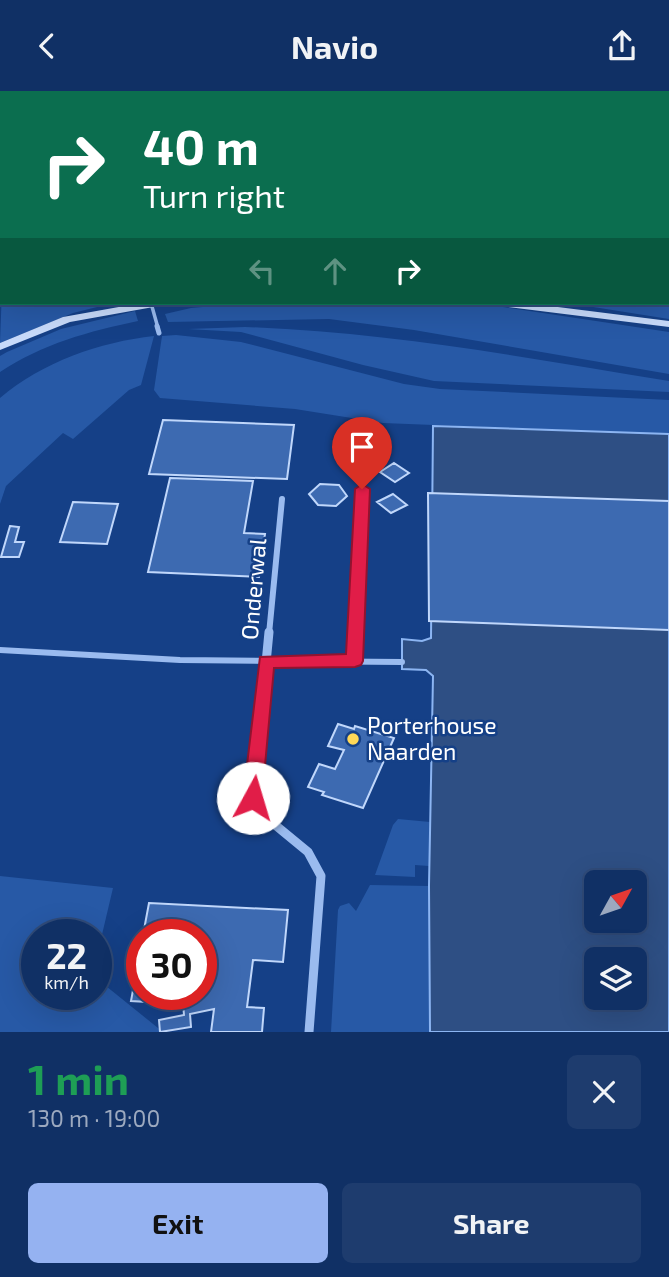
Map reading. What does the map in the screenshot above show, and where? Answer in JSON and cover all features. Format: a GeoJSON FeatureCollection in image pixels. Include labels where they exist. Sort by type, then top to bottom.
{"type":"FeatureCollection","features":[{"type":"Feature","properties":{"kind":"main road"},"geometry":{"type":"LineString","coordinates":[[0,347],[67,319],[140,305]]}},
{"type":"Feature","properties":{"kind":"main road"},"geometry":{"type":"LineString","coordinates":[[517,305],[669,324]]}},
{"type":"Feature","properties":{"kind":"street","name":"Onderwal"},"geometry":{"type":"LineString","coordinates":[[282,499],[253,798],[274,824],[300,843],[317,861],[322,882],[309,1032]]}},
{"type":"Feature","properties":{"kind":"lane"},"geometry":{"type":"LineString","coordinates":[[152,305],[159,333]]}},
{"type":"Feature","properties":{"kind":"lane"},"geometry":{"type":"LineString","coordinates":[[355,661],[362,489]]}},
{"type":"Feature","properties":{"kind":"lane"},"geometry":{"type":"LineString","coordinates":[[0,650],[180,660],[402,662]]}},
{"type":"Feature","properties":{"kind":"shaded area"},"geometry":{"type":"Polygon","coordinates":[[[1,305],[105,305],[73,313],[0,343],[1,305]]]}},
{"type":"Feature","properties":{"kind":"shaded area"},"geometry":{"type":"Polygon","coordinates":[[[226,305],[503,307],[669,332],[669,374],[414,330],[329,319],[168,322],[165,314],[191,308],[226,305]]]}},
{"type":"Feature","properties":{"kind":"shaded area"},"geometry":{"type":"Polygon","coordinates":[[[581,305],[669,305],[669,319],[581,305]]]}},
{"type":"Feature","properties":{"kind":"shaded area"},"geometry":{"type":"Polygon","coordinates":[[[135,311],[138,321],[67,340],[16,362],[0,372],[0,356],[7,352],[61,329],[135,311]]]}},
{"type":"Feature","properties":{"kind":"shaded area"},"geometry":{"type":"Polygon","coordinates":[[[245,327],[351,334],[511,355],[669,381],[669,392],[434,381],[241,332],[188,329],[245,327]]]}},
{"type":"Feature","properties":{"kind":"shaded area"},"geometry":{"type":"Polygon","coordinates":[[[154,336],[141,385],[129,390],[73,439],[63,433],[6,486],[0,504],[0,398],[34,374],[72,356],[113,343],[154,336]]]}},
{"type":"Feature","properties":{"kind":"shaded area"},"geometry":{"type":"Polygon","coordinates":[[[162,336],[241,342],[404,384],[440,389],[669,400],[669,434],[383,423],[295,409],[160,398],[154,390],[162,336]]]}},
{"type":"Feature","properties":{"kind":"shaded area"},"geometry":{"type":"Polygon","coordinates":[[[433,426],[669,434],[669,1032],[430,1032],[429,886],[433,676],[426,670],[402,669],[402,639],[422,641],[431,638],[433,426]]]}},
{"type":"Feature","properties":{"kind":"shaded area"},"geometry":{"type":"Polygon","coordinates":[[[398,819],[430,822],[429,866],[415,865],[415,877],[375,875],[393,825],[398,819]]]}},
{"type":"Feature","properties":{"kind":"shaded area"},"geometry":{"type":"Polygon","coordinates":[[[0,876],[113,888],[106,919],[21,919],[21,1010],[112,1010],[112,991],[126,1002],[126,1010],[136,1010],[163,1032],[0,1032],[0,876]]]}},
{"type":"Feature","properties":{"kind":"shaded area"},"geometry":{"type":"Polygon","coordinates":[[[370,885],[429,886],[430,1032],[331,1032],[338,910],[340,906],[349,903],[356,911],[370,885]]]}},
{"type":"Feature","properties":{"kind":"building"},"geometry":{"type":"Polygon","coordinates":[[[163,420],[294,425],[287,479],[149,474],[163,420]]]}},
{"type":"Feature","properties":{"kind":"building"},"geometry":{"type":"Polygon","coordinates":[[[394,463],[409,473],[395,482],[380,472],[394,463]]]}},
{"type":"Feature","properties":{"kind":"building"},"geometry":{"type":"Polygon","coordinates":[[[170,478],[253,481],[244,533],[265,534],[259,577],[148,572],[170,478]]]}},
{"type":"Feature","properties":{"kind":"building"},"geometry":{"type":"Polygon","coordinates":[[[320,484],[339,485],[347,496],[336,506],[318,505],[309,494],[320,484]]]}},
{"type":"Feature","properties":{"kind":"building"},"geometry":{"type":"Polygon","coordinates":[[[428,493],[669,501],[669,630],[429,621],[428,493]]]}},
{"type":"Feature","properties":{"kind":"building"},"geometry":{"type":"Polygon","coordinates":[[[393,494],[407,505],[391,513],[377,502],[393,494]]]}},
{"type":"Feature","properties":{"kind":"building"},"geometry":{"type":"Polygon","coordinates":[[[73,502],[118,504],[107,544],[60,542],[73,502]]]}},
{"type":"Feature","properties":{"kind":"building"},"geometry":{"type":"Polygon","coordinates":[[[10,526],[19,527],[15,542],[24,542],[19,557],[1,557],[10,526]]]}},
{"type":"Feature","properties":{"kind":"building"},"geometry":{"type":"Polygon","coordinates":[[[338,724],[354,729],[355,726],[394,738],[363,808],[322,795],[324,792],[308,787],[319,764],[335,769],[344,750],[328,746],[338,724]]]}},
{"type":"Feature","properties":{"kind":"building"},"geometry":{"type":"Polygon","coordinates":[[[149,903],[288,910],[283,962],[253,960],[247,1007],[264,1008],[262,1032],[211,1032],[214,1010],[217,1010],[217,919],[146,919],[149,903]]]}},
{"type":"Feature","properties":{"kind":"building"},"geometry":{"type":"Polygon","coordinates":[[[184,1010],[209,1010],[190,1014],[191,1027],[160,1032],[159,1020],[184,1015],[184,1010]]]}},
{"type":"Feature","properties":{"kind":"place","name":"Porterhouse Naarden"},"geometry":{"type":"Point","coordinates":[353,739]}},
{"type":"Feature","properties":{"kind":"route"},"geometry":{"type":"LineString","coordinates":[[253,798],[266,661],[355,661],[362,489]]}}]}
